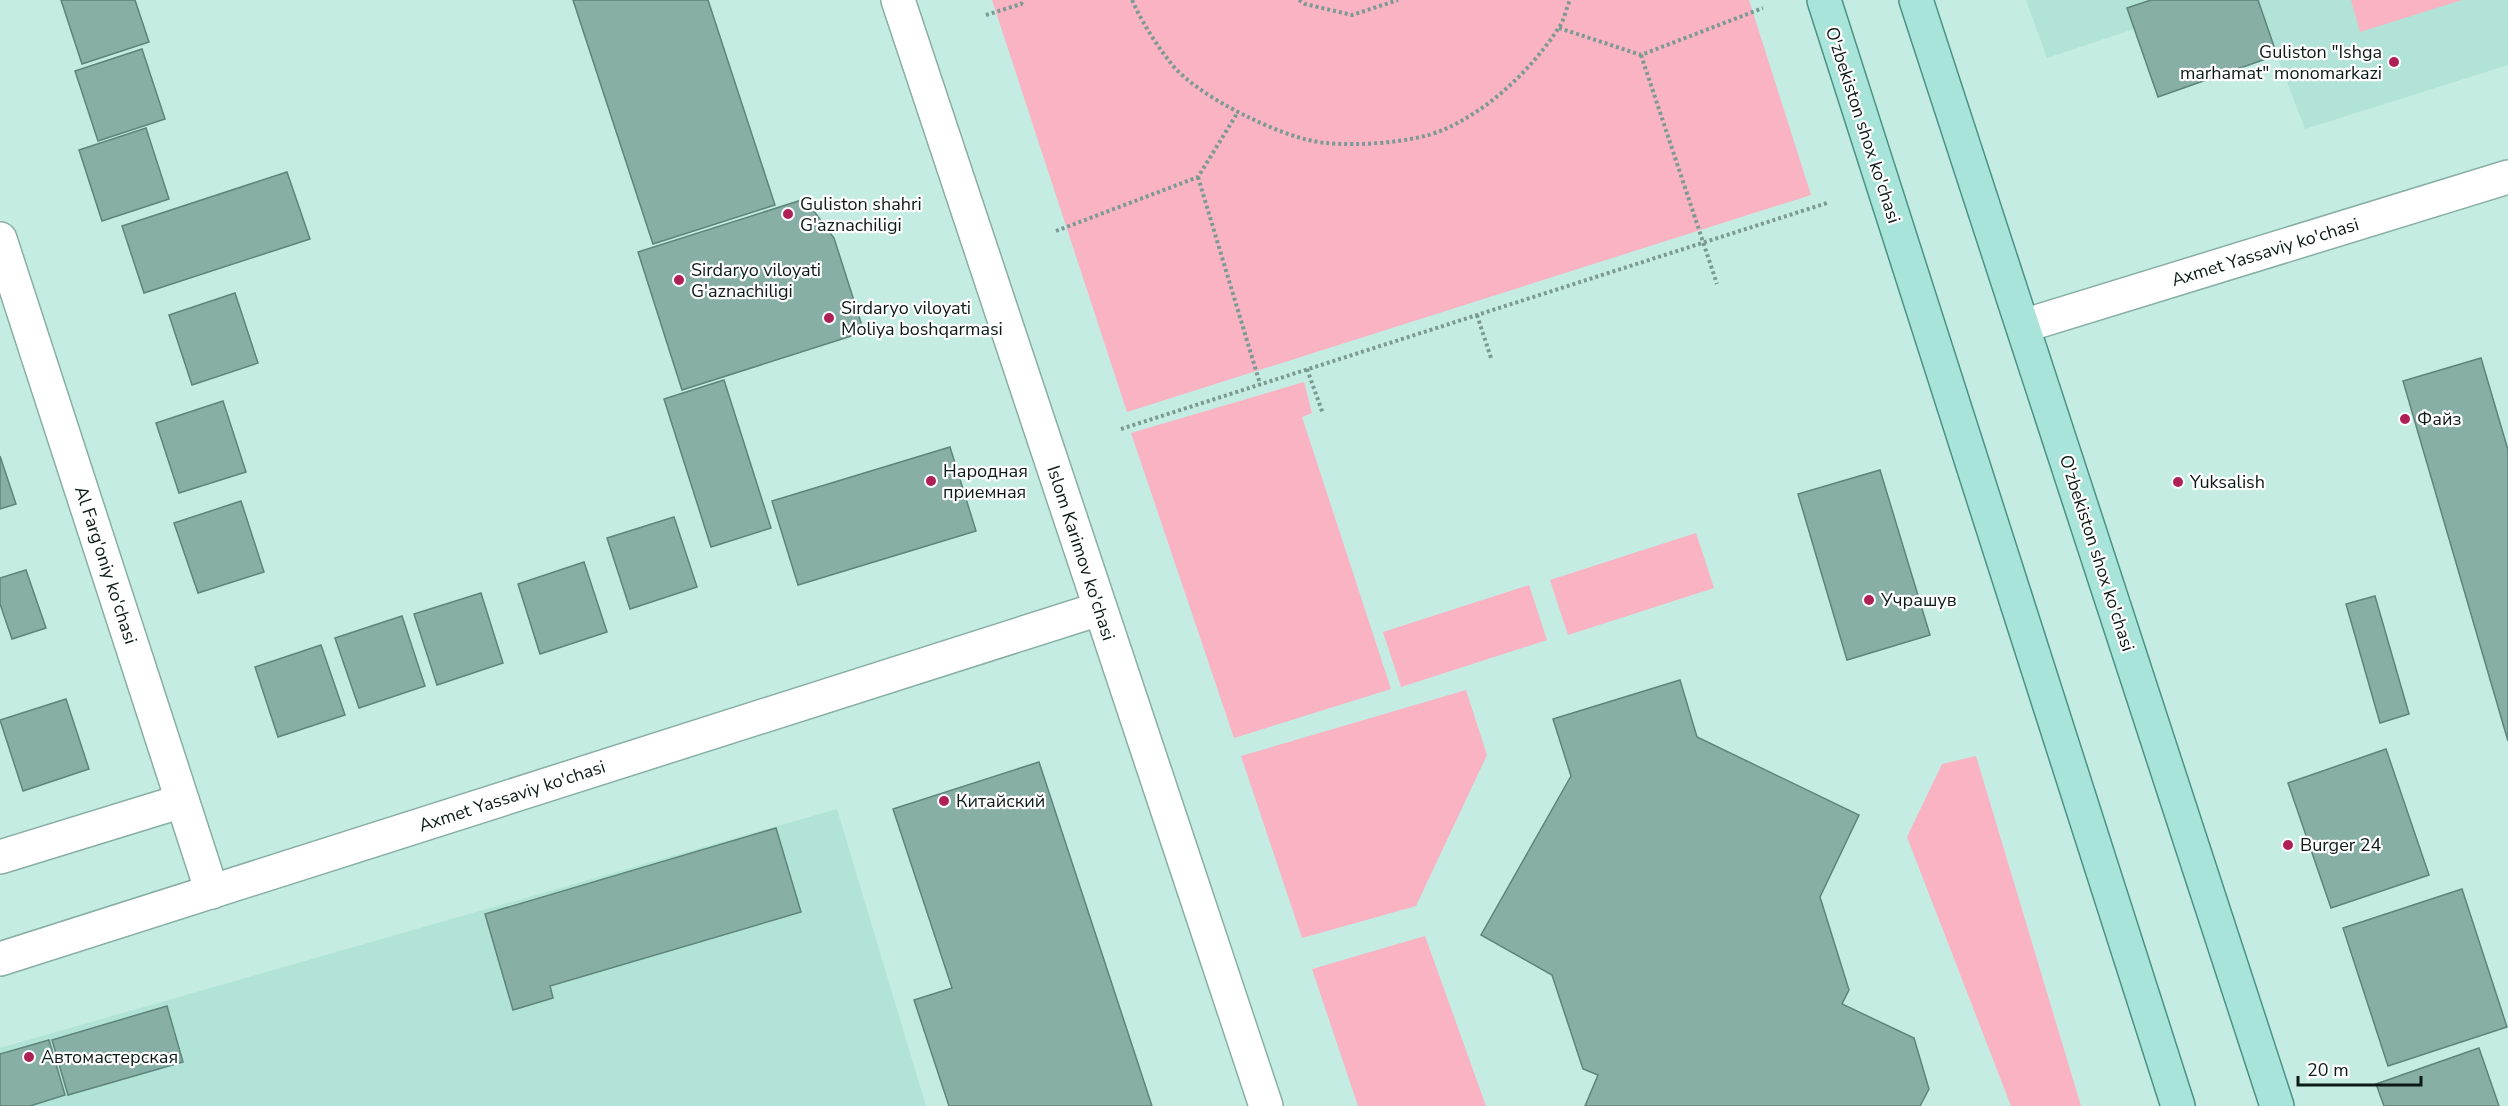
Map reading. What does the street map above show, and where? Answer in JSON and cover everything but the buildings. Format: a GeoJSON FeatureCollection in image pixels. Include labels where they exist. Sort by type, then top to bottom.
{"type":"FeatureCollection","features":[{"type":"Feature","properties":{"kind":"main road","name":"O'zbekiston shox ko'chasi"},"geometry":{"type":"LineString","coordinates":[[1824,0],[2178,1106]]}},
{"type":"Feature","properties":{"kind":"main road","name":"O'zbekiston shox ko'chasi"},"geometry":{"type":"LineString","coordinates":[[1916,0],[2277,1106]]}},
{"type":"Feature","properties":{"kind":"street","name":"Islom Karimov ko'chasi"},"geometry":{"type":"LineString","coordinates":[[898,0],[1266,1106]]}},
{"type":"Feature","properties":{"kind":"street","name":"Axmet Yassaviy ko'chasi"},"geometry":{"type":"LineString","coordinates":[[2023,326],[2508,177]]}},
{"type":"Feature","properties":{"kind":"street","name":"Al Farg'oniy ko'chasi"},"geometry":{"type":"LineString","coordinates":[[0,239],[212,892]]}},
{"type":"Feature","properties":{"kind":"street","name":"Axmet Yassaviy ko'chasi"},"geometry":{"type":"LineString","coordinates":[[0,959],[1099,609]]}},
{"type":"Feature","properties":{"kind":"street"},"geometry":{"type":"LineString","coordinates":[[0,858],[182,801]]}},
{"type":"Feature","properties":{"kind":"path"},"geometry":{"type":"LineString","coordinates":[[986,15],[1021,4],[1024,0]]}},
{"type":"Feature","properties":{"kind":"path"},"geometry":{"type":"LineString","coordinates":[[1132,0],[1141,19],[1171,64],[1208,94],[1238,112],[1272,128],[1324,143],[1385,143],[1442,130],[1491,104],[1527,67],[1559,28],[1570,0]]}},
{"type":"Feature","properties":{"kind":"path"},"geometry":{"type":"LineString","coordinates":[[1299,0],[1305,4],[1352,15],[1398,0]]}},
{"type":"Feature","properties":{"kind":"path"},"geometry":{"type":"LineString","coordinates":[[1559,28],[1641,55],[1763,8]]}},
{"type":"Feature","properties":{"kind":"path"},"geometry":{"type":"LineString","coordinates":[[1641,55],[1717,284]]}},
{"type":"Feature","properties":{"kind":"path"},"geometry":{"type":"LineString","coordinates":[[1056,231],[1198,177],[1238,112]]}},
{"type":"Feature","properties":{"kind":"path"},"geometry":{"type":"LineString","coordinates":[[1198,177],[1260,384]]}},
{"type":"Feature","properties":{"kind":"path"},"geometry":{"type":"LineString","coordinates":[[1121,429],[1827,203]]}},
{"type":"Feature","properties":{"kind":"path"},"geometry":{"type":"LineString","coordinates":[[1477,315],[1491,358]]}},
{"type":"Feature","properties":{"kind":"path"},"geometry":{"type":"LineString","coordinates":[[1307,369],[1323,414]]}},
{"type":"Feature","properties":{"kind":"shaded area"},"geometry":{"type":"Polygon","coordinates":[[[992,0],[1749,0],[1811,195],[1127,412],[992,0]]]}},
{"type":"Feature","properties":{"kind":"shaded area","name":"Guliston \"Ishga marhamat\" monomarkazi"},"geometry":{"type":"Polygon","coordinates":[[[2026,0],[2508,0],[2508,65],[2305,129],[2277,56],[2158,97],[2134,29],[2047,58],[2026,0]]]}},
{"type":"Feature","properties":{"kind":"shaded area"},"geometry":{"type":"Polygon","coordinates":[[[2351,0],[2462,0],[2360,32],[2351,0]]]}},
{"type":"Feature","properties":{"kind":"shaded area"},"geometry":{"type":"Polygon","coordinates":[[[1304,382],[1312,413],[1302,417],[1391,689],[1234,738],[1131,433],[1304,382]]]}},
{"type":"Feature","properties":{"kind":"shaded area"},"geometry":{"type":"Polygon","coordinates":[[[1696,533],[1714,588],[1568,635],[1550,580],[1696,533]]]}},
{"type":"Feature","properties":{"kind":"shaded area"},"geometry":{"type":"Polygon","coordinates":[[[1529,585],[1547,640],[1401,687],[1383,632],[1529,585]]]}},
{"type":"Feature","properties":{"kind":"shaded area"},"geometry":{"type":"Polygon","coordinates":[[[1466,690],[1487,755],[1416,906],[1302,938],[1241,756],[1466,690]]]}},
{"type":"Feature","properties":{"kind":"shaded area"},"geometry":{"type":"Polygon","coordinates":[[[1976,756],[2081,1106],[2011,1106],[1907,837],[1942,764],[1976,756]]]}},
{"type":"Feature","properties":{"kind":"shaded area"},"geometry":{"type":"Polygon","coordinates":[[[837,809],[926,1106],[0,1106],[0,1048],[837,809]]]}},
{"type":"Feature","properties":{"kind":"shaded area"},"geometry":{"type":"Polygon","coordinates":[[[1425,936],[1486,1106],[1358,1106],[1312,969],[1425,936]]]}},
{"type":"Feature","properties":{"kind":"place","name":"Guliston \"Ishga marhamat\" monomarkazi"},"geometry":{"type":"Point","coordinates":[2394,62]}},
{"type":"Feature","properties":{"kind":"place","name":"Guliston shahri G'aznachiligi"},"geometry":{"type":"Point","coordinates":[788,214]}},
{"type":"Feature","properties":{"kind":"place","name":"Sirdaryo viloyati G'aznachiligi"},"geometry":{"type":"Point","coordinates":[679,280]}},
{"type":"Feature","properties":{"kind":"place","name":"Sirdaryo viloyati Moliya boshqarmasi"},"geometry":{"type":"Point","coordinates":[829,318]}},
{"type":"Feature","properties":{"kind":"place","name":"Файз"},"geometry":{"type":"Point","coordinates":[2405,419]}},
{"type":"Feature","properties":{"kind":"place","name":"Народная приемная"},"geometry":{"type":"Point","coordinates":[931,481]}},
{"type":"Feature","properties":{"kind":"place","name":"Yuksalish"},"geometry":{"type":"Point","coordinates":[2178,482]}},
{"type":"Feature","properties":{"kind":"place","name":"Учрашув"},"geometry":{"type":"Point","coordinates":[1869,600]}},
{"type":"Feature","properties":{"kind":"place","name":"Китайский"},"geometry":{"type":"Point","coordinates":[944,801]}},
{"type":"Feature","properties":{"kind":"place","name":"Burger 24"},"geometry":{"type":"Point","coordinates":[2288,845]}},
{"type":"Feature","properties":{"kind":"place","name":"Автомастерская"},"geometry":{"type":"Point","coordinates":[29,1057]}}]}
